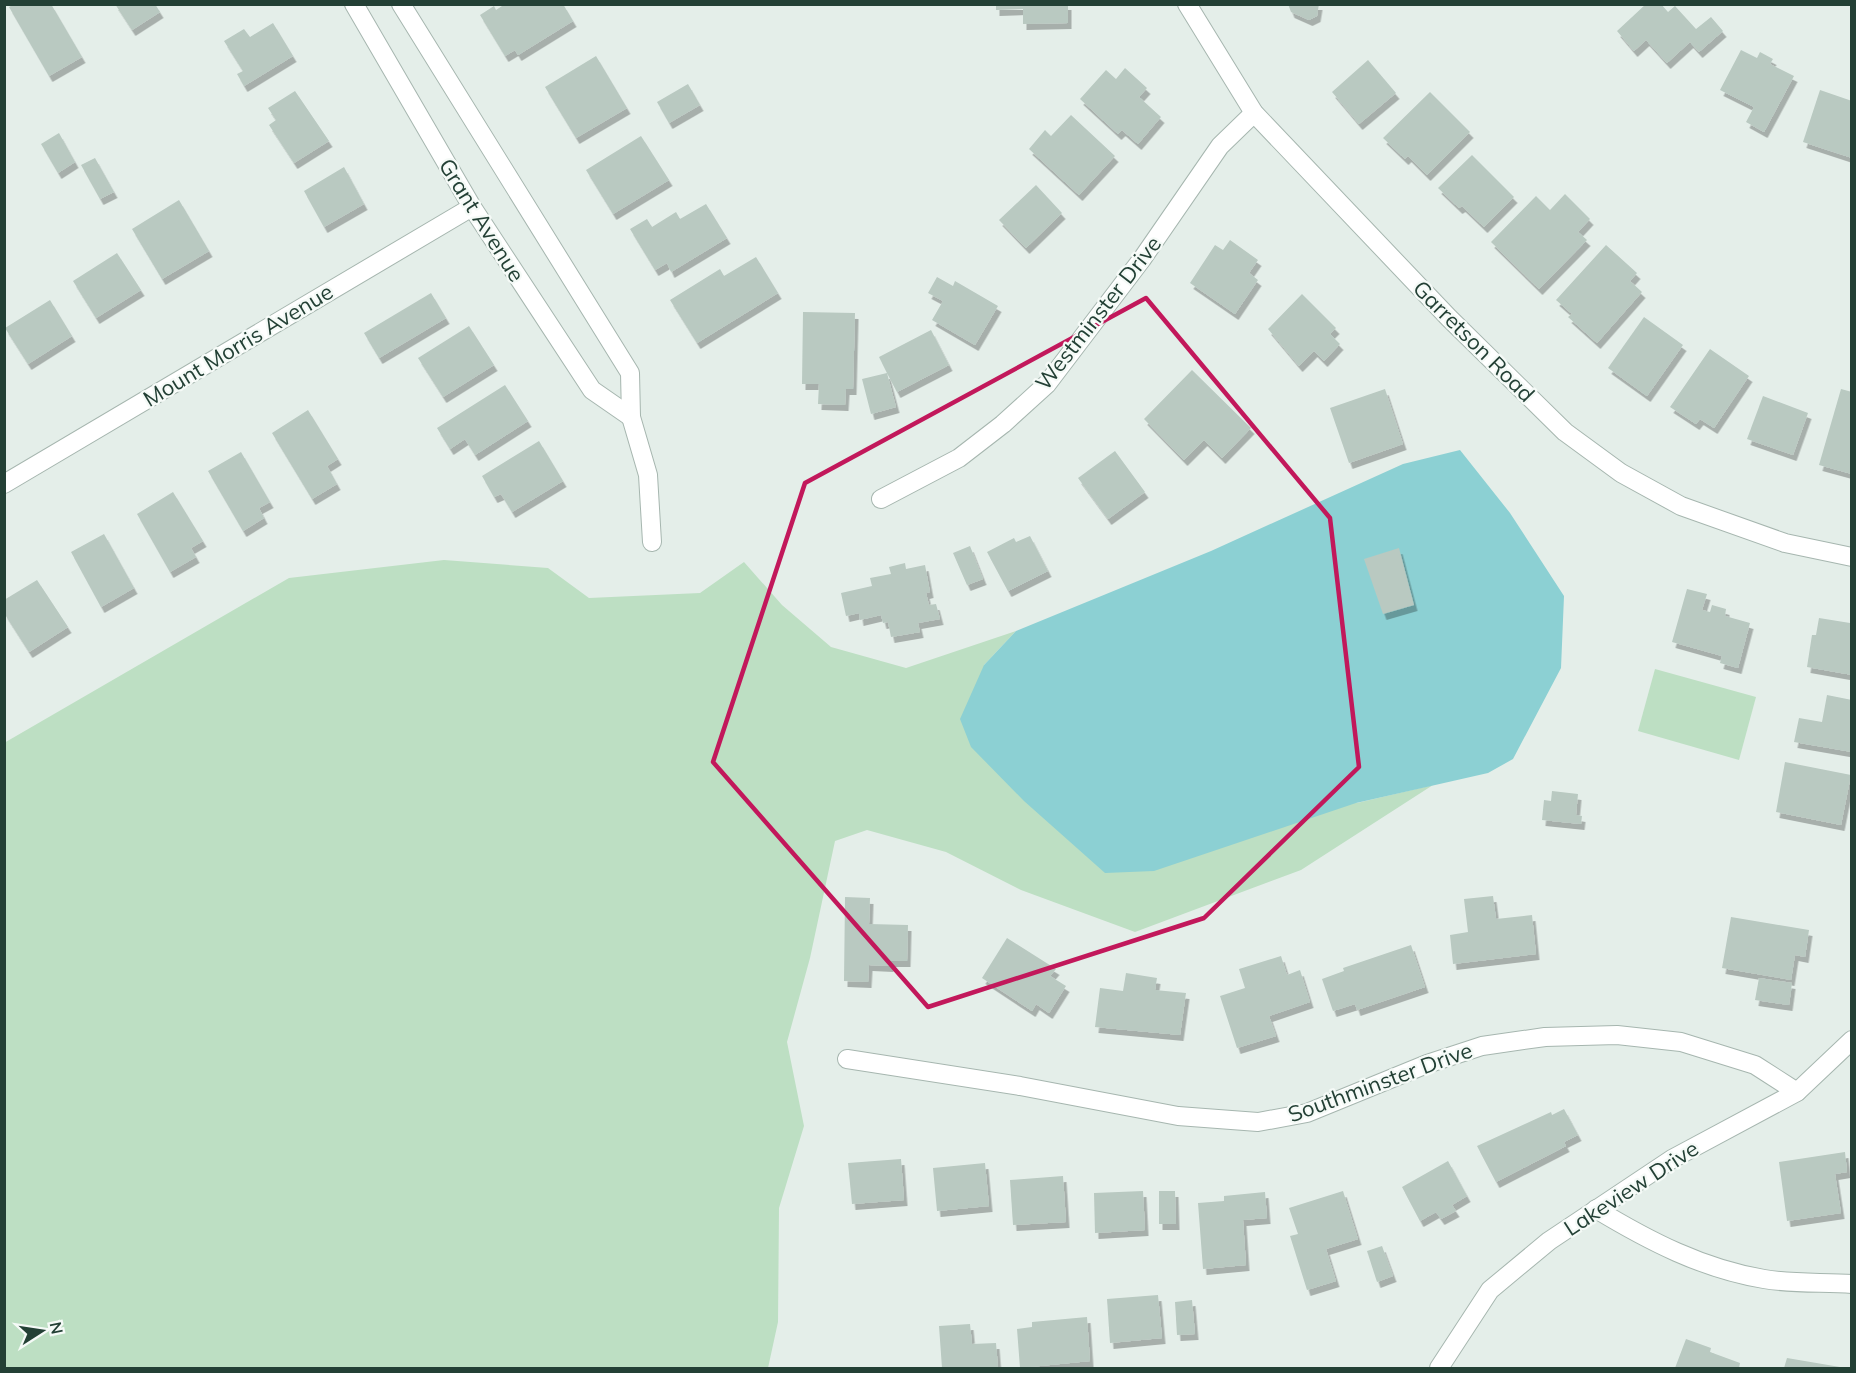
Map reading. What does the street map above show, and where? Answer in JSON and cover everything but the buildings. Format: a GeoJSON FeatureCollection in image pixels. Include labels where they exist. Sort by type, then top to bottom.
{"type":"FeatureCollection","features":[{"type":"Feature","properties":{"kind":"street","name":"Grant Avenue"},"geometry":{"type":"LineString","coordinates":[[354,4],[472,207],[592,390],[631,417]]}},
{"type":"Feature","properties":{"kind":"street","name":"Grant Avenue"},"geometry":{"type":"LineString","coordinates":[[401,4],[630,374],[631,417],[648,476],[652,542]]}},
{"type":"Feature","properties":{"kind":"street","name":"Garretson Road"},"geometry":{"type":"LineString","coordinates":[[1187,4],[1254,113],[1449,318],[1565,432],[1621,473],[1682,506],[1785,543],[1851,557]]}},
{"type":"Feature","properties":{"kind":"street","name":"Westminster Drive"},"geometry":{"type":"LineString","coordinates":[[881,499],[959,458],[1004,424],[1047,384],[1142,259],[1220,146],[1254,113]]}},
{"type":"Feature","properties":{"kind":"street","name":"Mount Morris Avenue"},"geometry":{"type":"LineString","coordinates":[[4,484],[472,207]]}},
{"type":"Feature","properties":{"kind":"street","name":"Southminster Drive"},"geometry":{"type":"LineString","coordinates":[[847,1059],[1020,1086],[1178,1116],[1258,1122],[1308,1113],[1427,1064],[1482,1046],[1545,1037],[1617,1035],[1681,1042],[1755,1065],[1797,1092]]}},
{"type":"Feature","properties":{"kind":"street","name":"Lakeview Drive"},"geometry":{"type":"LineString","coordinates":[[1439,1368],[1490,1290],[1549,1241],[1672,1159],[1797,1092],[1851,1040]]}},
{"type":"Feature","properties":{"kind":"street"},"geometry":{"type":"LineString","coordinates":[[1596,1209],[1642,1237],[1682,1256],[1765,1279],[1851,1284]]}},
{"type":"Feature","properties":{"kind":"highlighted area"},"geometry":{"type":"Polygon","coordinates":[[[1146,298],[1330,518],[1359,767],[1204,918],[928,1007],[713,762],[805,483],[1146,298]]]}},
{"type":"Feature","properties":{"kind":"green space"},"geometry":{"type":"Polygon","coordinates":[[[444,560],[548,568],[589,598],[700,593],[744,562],[782,605],[831,647],[906,668],[1016,631],[984,665],[1357,803],[1433,785],[1301,870],[1135,932],[1021,890],[946,852],[867,830],[835,841],[810,958],[787,1042],[804,1126],[779,1208],[778,1322],[768,1368],[5,1368],[4,743],[289,578],[444,560]]]}},
{"type":"Feature","properties":{"kind":"green space"},"geometry":{"type":"Polygon","coordinates":[[[1655,669],[1756,697],[1739,760],[1638,731],[1655,669]]]}},
{"type":"Feature","properties":{"kind":"water"},"geometry":{"type":"Polygon","coordinates":[[[1460,450],[1510,513],[1564,596],[1561,668],[1513,759],[1488,773],[1356,803],[1154,871],[1105,873],[1024,801],[971,747],[960,719],[984,665],[1016,631],[1211,551],[1403,464],[1460,450]]]}}]}
